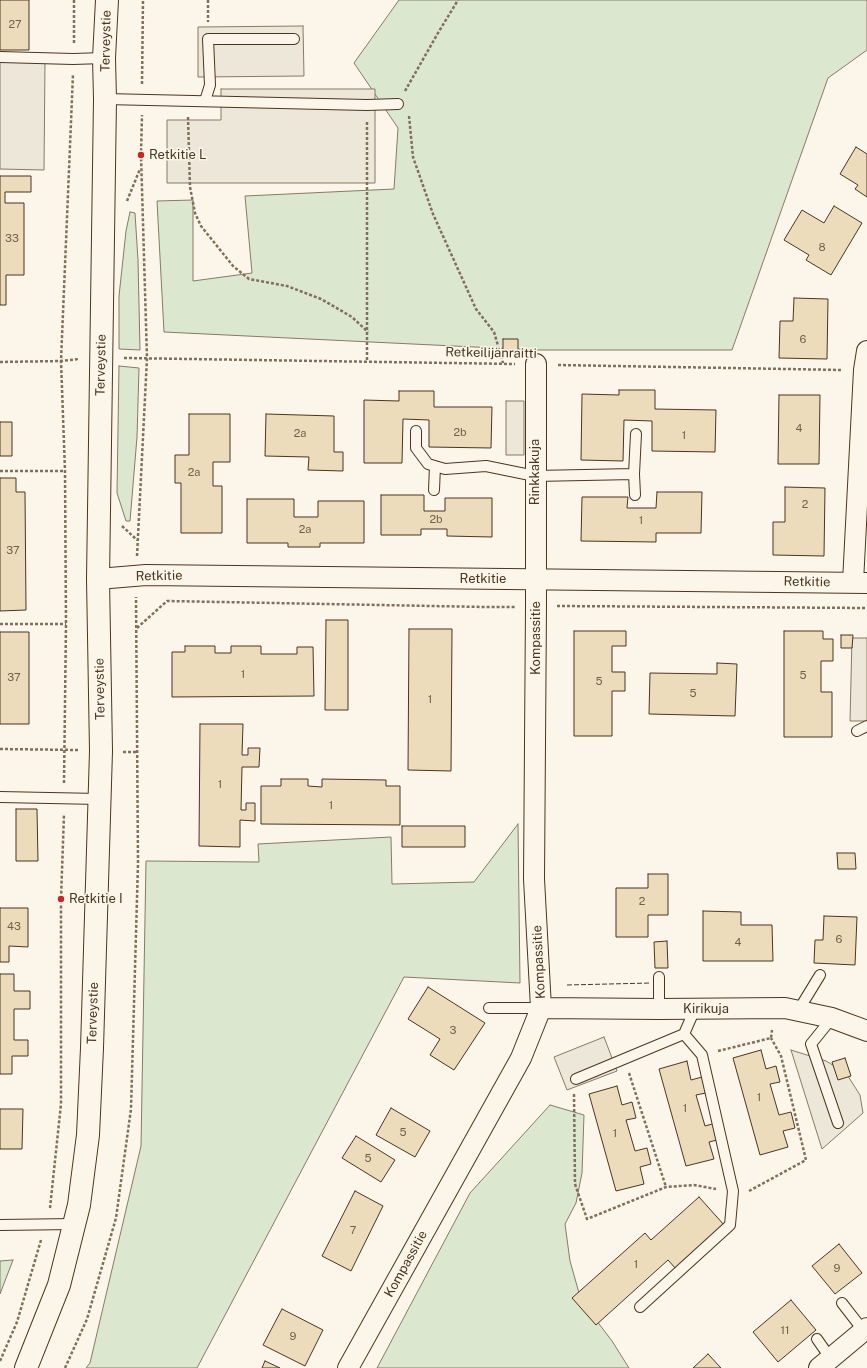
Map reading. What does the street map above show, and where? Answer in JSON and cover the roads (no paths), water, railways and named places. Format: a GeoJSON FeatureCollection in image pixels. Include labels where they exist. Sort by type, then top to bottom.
{"type":"FeatureCollection","features":[{"type":"Feature","properties":{"kind":"main road","name":"Terveystie"},"geometry":{"type":"LineString","coordinates":[[26,1368],[59,1285],[78,1205],[88,1135],[101,751],[98,579],[105,99],[104,58],[107,0]]}},
{"type":"Feature","properties":{"kind":"street"},"geometry":{"type":"LineString","coordinates":[[860,583],[865,361]]}},
{"type":"Feature","properties":{"kind":"street","name":"Rinkkakuja"},"geometry":{"type":"LineString","coordinates":[[536,364],[536,579]]}},
{"type":"Feature","properties":{"kind":"street","name":"Retkitie"},"geometry":{"type":"LineString","coordinates":[[98,579],[135,576],[860,583]]}},
{"type":"Feature","properties":{"kind":"street","name":"Kompassitie"},"geometry":{"type":"LineString","coordinates":[[348,1368],[521,1058],[541,1008],[534,879],[536,579]]}},
{"type":"Feature","properties":{"kind":"street","name":"Kirikuja"},"geometry":{"type":"LineString","coordinates":[[541,1008],[785,1008],[832,1018],[867,1032]]}},
{"type":"Feature","properties":{"kind":"street"},"geometry":{"type":"LineString","coordinates":[[825,1363],[866,1332]]}},
{"type":"Feature","properties":{"kind":"lane"},"geometry":{"type":"LineString","coordinates":[[205,101],[210,85],[208,39],[294,39]]}},
{"type":"Feature","properties":{"kind":"lane"},"geometry":{"type":"LineString","coordinates":[[0,57],[73,59],[104,58]]}},
{"type":"Feature","properties":{"kind":"lane"},"geometry":{"type":"LineString","coordinates":[[105,99],[367,105],[398,104]]}},
{"type":"Feature","properties":{"kind":"lane"},"geometry":{"type":"LineString","coordinates":[[416,431],[416,448],[428,464],[446,469],[486,466],[535,476],[634,474]]}},
{"type":"Feature","properties":{"kind":"lane"},"geometry":{"type":"LineString","coordinates":[[635,495],[634,474],[636,434]]}},
{"type":"Feature","properties":{"kind":"lane"},"geometry":{"type":"LineString","coordinates":[[434,490],[435,466]]}},
{"type":"Feature","properties":{"kind":"lane"},"geometry":{"type":"LineString","coordinates":[[857,731],[867,726]]}},
{"type":"Feature","properties":{"kind":"lane"},"geometry":{"type":"LineString","coordinates":[[0,798],[99,799]]}},
{"type":"Feature","properties":{"kind":"lane"},"geometry":{"type":"LineString","coordinates":[[798,1011],[820,975]]}},
{"type":"Feature","properties":{"kind":"lane"},"geometry":{"type":"LineString","coordinates":[[659,977],[659,1009]]}},
{"type":"Feature","properties":{"kind":"lane"},"geometry":{"type":"LineString","coordinates":[[489,1008],[541,1008]]}},
{"type":"Feature","properties":{"kind":"lane"},"geometry":{"type":"LineString","coordinates":[[575,1083],[625,1058],[684,1034],[695,1009]]}},
{"type":"Feature","properties":{"kind":"lane"},"geometry":{"type":"LineString","coordinates":[[832,1018],[811,1044],[838,1122]]}},
{"type":"Feature","properties":{"kind":"lane"},"geometry":{"type":"LineString","coordinates":[[640,1307],[730,1225],[733,1191],[702,1055],[684,1034]]}},
{"type":"Feature","properties":{"kind":"lane"},"geometry":{"type":"LineString","coordinates":[[0,1225],[74,1224]]}},
{"type":"Feature","properties":{"kind":"lane"},"geometry":{"type":"LineString","coordinates":[[842,1303],[866,1332]]}},
{"type":"Feature","properties":{"kind":"lane"},"geometry":{"type":"LineString","coordinates":[[817,1339],[825,1363]]}},
{"type":"Feature","properties":{"kind":"place","name":"Retkitie L"},"geometry":{"type":"Point","coordinates":[141,155]}},
{"type":"Feature","properties":{"kind":"place","name":"Retkitie I"},"geometry":{"type":"Point","coordinates":[61,899]}}]}
